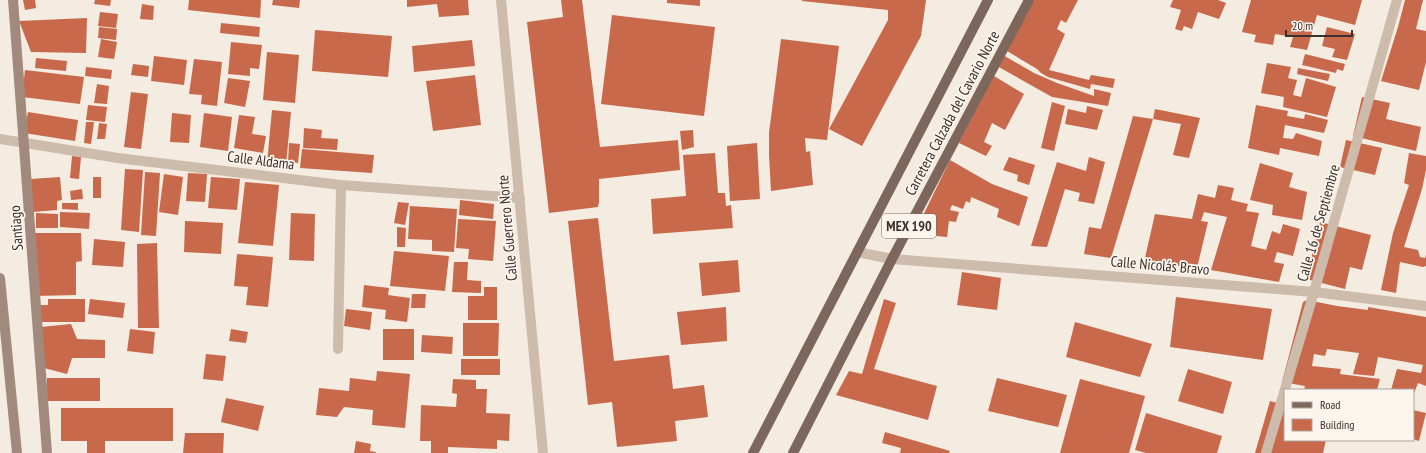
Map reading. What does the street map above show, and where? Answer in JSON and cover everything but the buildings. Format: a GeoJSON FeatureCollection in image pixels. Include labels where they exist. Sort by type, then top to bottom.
{"type":"FeatureCollection","features":[{"type":"Feature","properties":{"kind":"main road","name":"Carretera Calzada del Cavario Norte"},"geometry":{"type":"LineString","coordinates":[[753,453],[988,0]]}},
{"type":"Feature","properties":{"kind":"main road","name":"Carretera Calzada del Cavario Norte"},"geometry":{"type":"LineString","coordinates":[[793,453],[892,258],[1029,0]]}},
{"type":"Feature","properties":{"kind":"street","name":"Santiago"},"geometry":{"type":"LineString","coordinates":[[13,0],[47,453]]}},
{"type":"Feature","properties":{"kind":"street","name":"Calle Guerrero Norte"},"geometry":{"type":"LineString","coordinates":[[501,0],[543,453]]}},
{"type":"Feature","properties":{"kind":"street","name":"Calle 16 de Septiembre"},"geometry":{"type":"LineString","coordinates":[[1285,389],[1397,0]]}},
{"type":"Feature","properties":{"kind":"street","name":"Calle Aldama"},"geometry":{"type":"LineString","coordinates":[[0,139],[118,158],[341,185],[520,198]]}},
{"type":"Feature","properties":{"kind":"street"},"geometry":{"type":"LineString","coordinates":[[338,349],[341,185]]}},
{"type":"Feature","properties":{"kind":"street","name":"Calle Nicolás Bravo"},"geometry":{"type":"LineString","coordinates":[[857,252],[892,258],[1314,292],[1426,306]]}},
{"type":"Feature","properties":{"kind":"street"},"geometry":{"type":"LineString","coordinates":[[0,278],[17,453]]}},
{"type":"Feature","properties":{"kind":"street","name":"Calle 16 de Septiembre"},"geometry":{"type":"LineString","coordinates":[[1266,453],[1284,393]]}}]}
